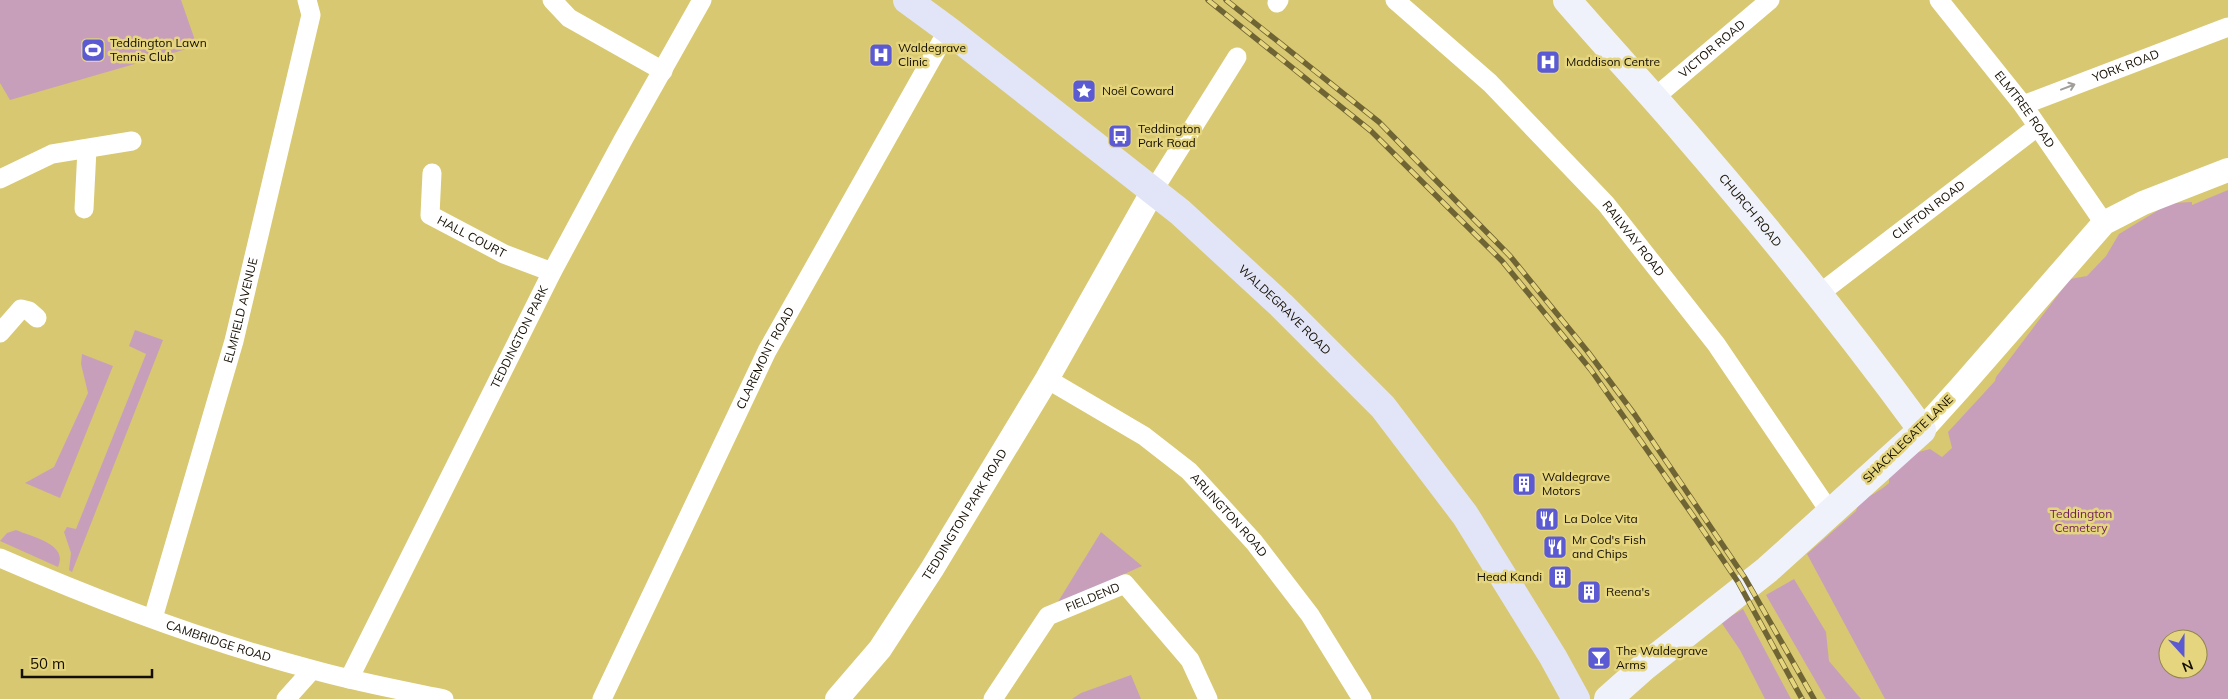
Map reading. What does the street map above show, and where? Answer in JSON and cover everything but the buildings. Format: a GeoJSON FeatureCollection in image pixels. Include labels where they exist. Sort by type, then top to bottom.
{"type":"FeatureCollection","features":[{"type":"Feature","properties":{"kind":"main road","name":"WALDEGRAVE ROAD"},"geometry":{"type":"LineString","coordinates":[[907,0],[1180,212],[1281,305],[1383,407],[1465,515],[1576,699]]}},
{"type":"Feature","properties":{"kind":"main road","name":"CHURCH ROAD"},"geometry":{"type":"LineString","coordinates":[[1567,0],[1654,98],[1819,294],[1922,430]]}},
{"type":"Feature","properties":{"kind":"main road","name":"SHACKLEGATE LANE"},"geometry":{"type":"LineString","coordinates":[[1608,699],[1644,666],[1767,570],[1922,430]]}},
{"type":"Feature","properties":{"kind":"street","name":"ELMFIELD AVENUE"},"geometry":{"type":"LineString","coordinates":[[153,618],[234,340],[312,15],[307,0]]}},
{"type":"Feature","properties":{"kind":"street"},"geometry":{"type":"LineString","coordinates":[[552,0],[569,18],[664,72]]}},
{"type":"Feature","properties":{"kind":"street","name":"TEDDINGTON PARK"},"geometry":{"type":"LineString","coordinates":[[349,679],[552,272],[623,140],[664,72],[702,0]]}},
{"type":"Feature","properties":{"kind":"street","name":"RAILWAY ROAD"},"geometry":{"type":"LineString","coordinates":[[1395,0],[1490,82],[1606,204],[1716,344],[1830,512]]}},
{"type":"Feature","properties":{"kind":"street","name":"VICTOR ROAD"},"geometry":{"type":"LineString","coordinates":[[1654,98],[1770,0]]}},
{"type":"Feature","properties":{"kind":"street","name":"ELMTREE ROAD"},"geometry":{"type":"LineString","coordinates":[[1938,0],[2023,104],[2104,223]]}},
{"type":"Feature","properties":{"kind":"street","name":"YORK ROAD"},"geometry":{"type":"LineString","coordinates":[[2023,104],[2228,26]]}},
{"type":"Feature","properties":{"kind":"street","name":"CLAREMONT ROAD"},"geometry":{"type":"LineString","coordinates":[[602,699],[767,351],[948,30]]}},
{"type":"Feature","properties":{"kind":"street"},"geometry":{"type":"LineString","coordinates":[[1152,191],[1237,57]]}},
{"type":"Feature","properties":{"kind":"street","name":"CLIFTON ROAD"},"geometry":{"type":"LineString","coordinates":[[1819,294],[2037,127]]}},
{"type":"Feature","properties":{"kind":"street"},"geometry":{"type":"LineString","coordinates":[[0,179],[52,154],[132,141]]}},
{"type":"Feature","properties":{"kind":"street"},"geometry":{"type":"LineString","coordinates":[[84,209],[87,149]]}},
{"type":"Feature","properties":{"kind":"street","name":"SHACKLEGATE LANE"},"geometry":{"type":"LineString","coordinates":[[1922,430],[2104,223],[2143,203],[2228,170]]}},
{"type":"Feature","properties":{"kind":"street","name":"HALL COURT"},"geometry":{"type":"LineString","coordinates":[[432,173],[430,215],[504,254],[552,272]]}},
{"type":"Feature","properties":{"kind":"street","name":"TEDDINGTON PARK ROAD"},"geometry":{"type":"LineString","coordinates":[[837,699],[880,649],[932,568],[1047,379],[1152,191]]}},
{"type":"Feature","properties":{"kind":"street"},"geometry":{"type":"LineString","coordinates":[[0,333],[21,309],[29,311],[37,318]]}},
{"type":"Feature","properties":{"kind":"street","name":"ARLINGTON ROAD"},"geometry":{"type":"LineString","coordinates":[[1047,379],[1144,436],[1189,471],[1254,542],[1310,615],[1362,699]]}},
{"type":"Feature","properties":{"kind":"street","name":"CAMBRIDGE ROAD"},"geometry":{"type":"LineString","coordinates":[[0,558],[59,584],[242,649],[312,670],[444,699]]}},
{"type":"Feature","properties":{"kind":"street","name":"FIELDEND"},"geometry":{"type":"LineString","coordinates":[[993,699],[1048,616],[1124,584],[1190,660],[1208,699]]}},
{"type":"Feature","properties":{"kind":"street"},"geometry":{"type":"LineString","coordinates":[[286,699],[312,670]]}},
{"type":"Feature","properties":{"kind":"green space","name":"Teddington Lawn Tennis Club"},"geometry":{"type":"Polygon","coordinates":[[[0,0],[181,0],[197,46],[10,100],[0,83],[0,0]]]}},
{"type":"Feature","properties":{"kind":"green space","name":"Teddington Cemetery"},"geometry":{"type":"Polygon","coordinates":[[[2228,190],[2228,699],[1885,699],[1807,554],[1856,511],[1859,502],[1889,483],[1889,473],[1915,453],[1930,449],[1942,457],[1952,448],[1948,432],[1995,381],[1996,377],[2070,279],[2087,276],[2106,256],[2119,234],[2170,203],[2192,202],[2192,205],[2228,190]]]}},
{"type":"Feature","properties":{"kind":"green space"},"geometry":{"type":"Polygon","coordinates":[[[135,330],[163,340],[72,572],[69,570],[71,553],[64,532],[67,527],[76,529],[146,354],[129,346],[135,330]]]}},
{"type":"Feature","properties":{"kind":"green space"},"geometry":{"type":"Polygon","coordinates":[[[82,354],[113,366],[60,498],[25,483],[54,467],[88,393],[81,364],[82,354]]]}},
{"type":"Feature","properties":{"kind":"green space"},"geometry":{"type":"Polygon","coordinates":[[[16,530],[47,542],[54,547],[60,559],[58,567],[0,541],[7,533],[16,530]]]}},
{"type":"Feature","properties":{"kind":"green space"},"geometry":{"type":"Polygon","coordinates":[[[1101,532],[1142,566],[1056,605],[1101,532]]]}},
{"type":"Feature","properties":{"kind":"green space"},"geometry":{"type":"Polygon","coordinates":[[[1794,579],[1826,632],[1829,661],[1861,699],[1826,699],[1766,595],[1794,579]]]}},
{"type":"Feature","properties":{"kind":"green space"},"geometry":{"type":"Polygon","coordinates":[[[1743,609],[1791,699],[1765,699],[1740,650],[1721,622],[1743,609]]]}},
{"type":"Feature","properties":{"kind":"green space"},"geometry":{"type":"Polygon","coordinates":[[[1131,675],[1141,699],[1072,699],[1081,693],[1131,675]]]}},
{"type":"Feature","properties":{"kind":"railway"},"geometry":{"type":"LineString","coordinates":[[1208,0],[1371,131],[1502,261],[1591,370],[1696,520],[1738,582],[1802,699]]}},
{"type":"Feature","properties":{"kind":"railway"},"geometry":{"type":"LineString","coordinates":[[1226,0],[1379,122],[1510,256],[1588,352],[1635,415],[1745,578],[1814,699]]}},
{"type":"Feature","properties":{"kind":"place","name":"Teddington Lawn Tennis Club"},"geometry":{"type":"Point","coordinates":[93,50]}},
{"type":"Feature","properties":{"kind":"place","name":"Waldegrave Clinic"},"geometry":{"type":"Point","coordinates":[881,55]}},
{"type":"Feature","properties":{"kind":"place","name":"Maddison Centre"},"geometry":{"type":"Point","coordinates":[1548,62]}},
{"type":"Feature","properties":{"kind":"place","name":"Noël Coward"},"geometry":{"type":"Point","coordinates":[1084,91]}},
{"type":"Feature","properties":{"kind":"place","name":"Teddington Park Road"},"geometry":{"type":"Point","coordinates":[1120,136]}},
{"type":"Feature","properties":{"kind":"place","name":"Waldegrave Motors"},"geometry":{"type":"Point","coordinates":[1524,484]}},
{"type":"Feature","properties":{"kind":"place","name":"La Dolce Vita"},"geometry":{"type":"Point","coordinates":[1547,519]}},
{"type":"Feature","properties":{"kind":"place","name":"Mr Cod's Fish and Chips"},"geometry":{"type":"Point","coordinates":[1555,547]}},
{"type":"Feature","properties":{"kind":"place","name":"Head Kandi"},"geometry":{"type":"Point","coordinates":[1560,577]}},
{"type":"Feature","properties":{"kind":"place","name":"Reena's"},"geometry":{"type":"Point","coordinates":[1589,592]}},
{"type":"Feature","properties":{"kind":"place","name":"The Waldegrave Arms"},"geometry":{"type":"Point","coordinates":[1599,658]}}]}
